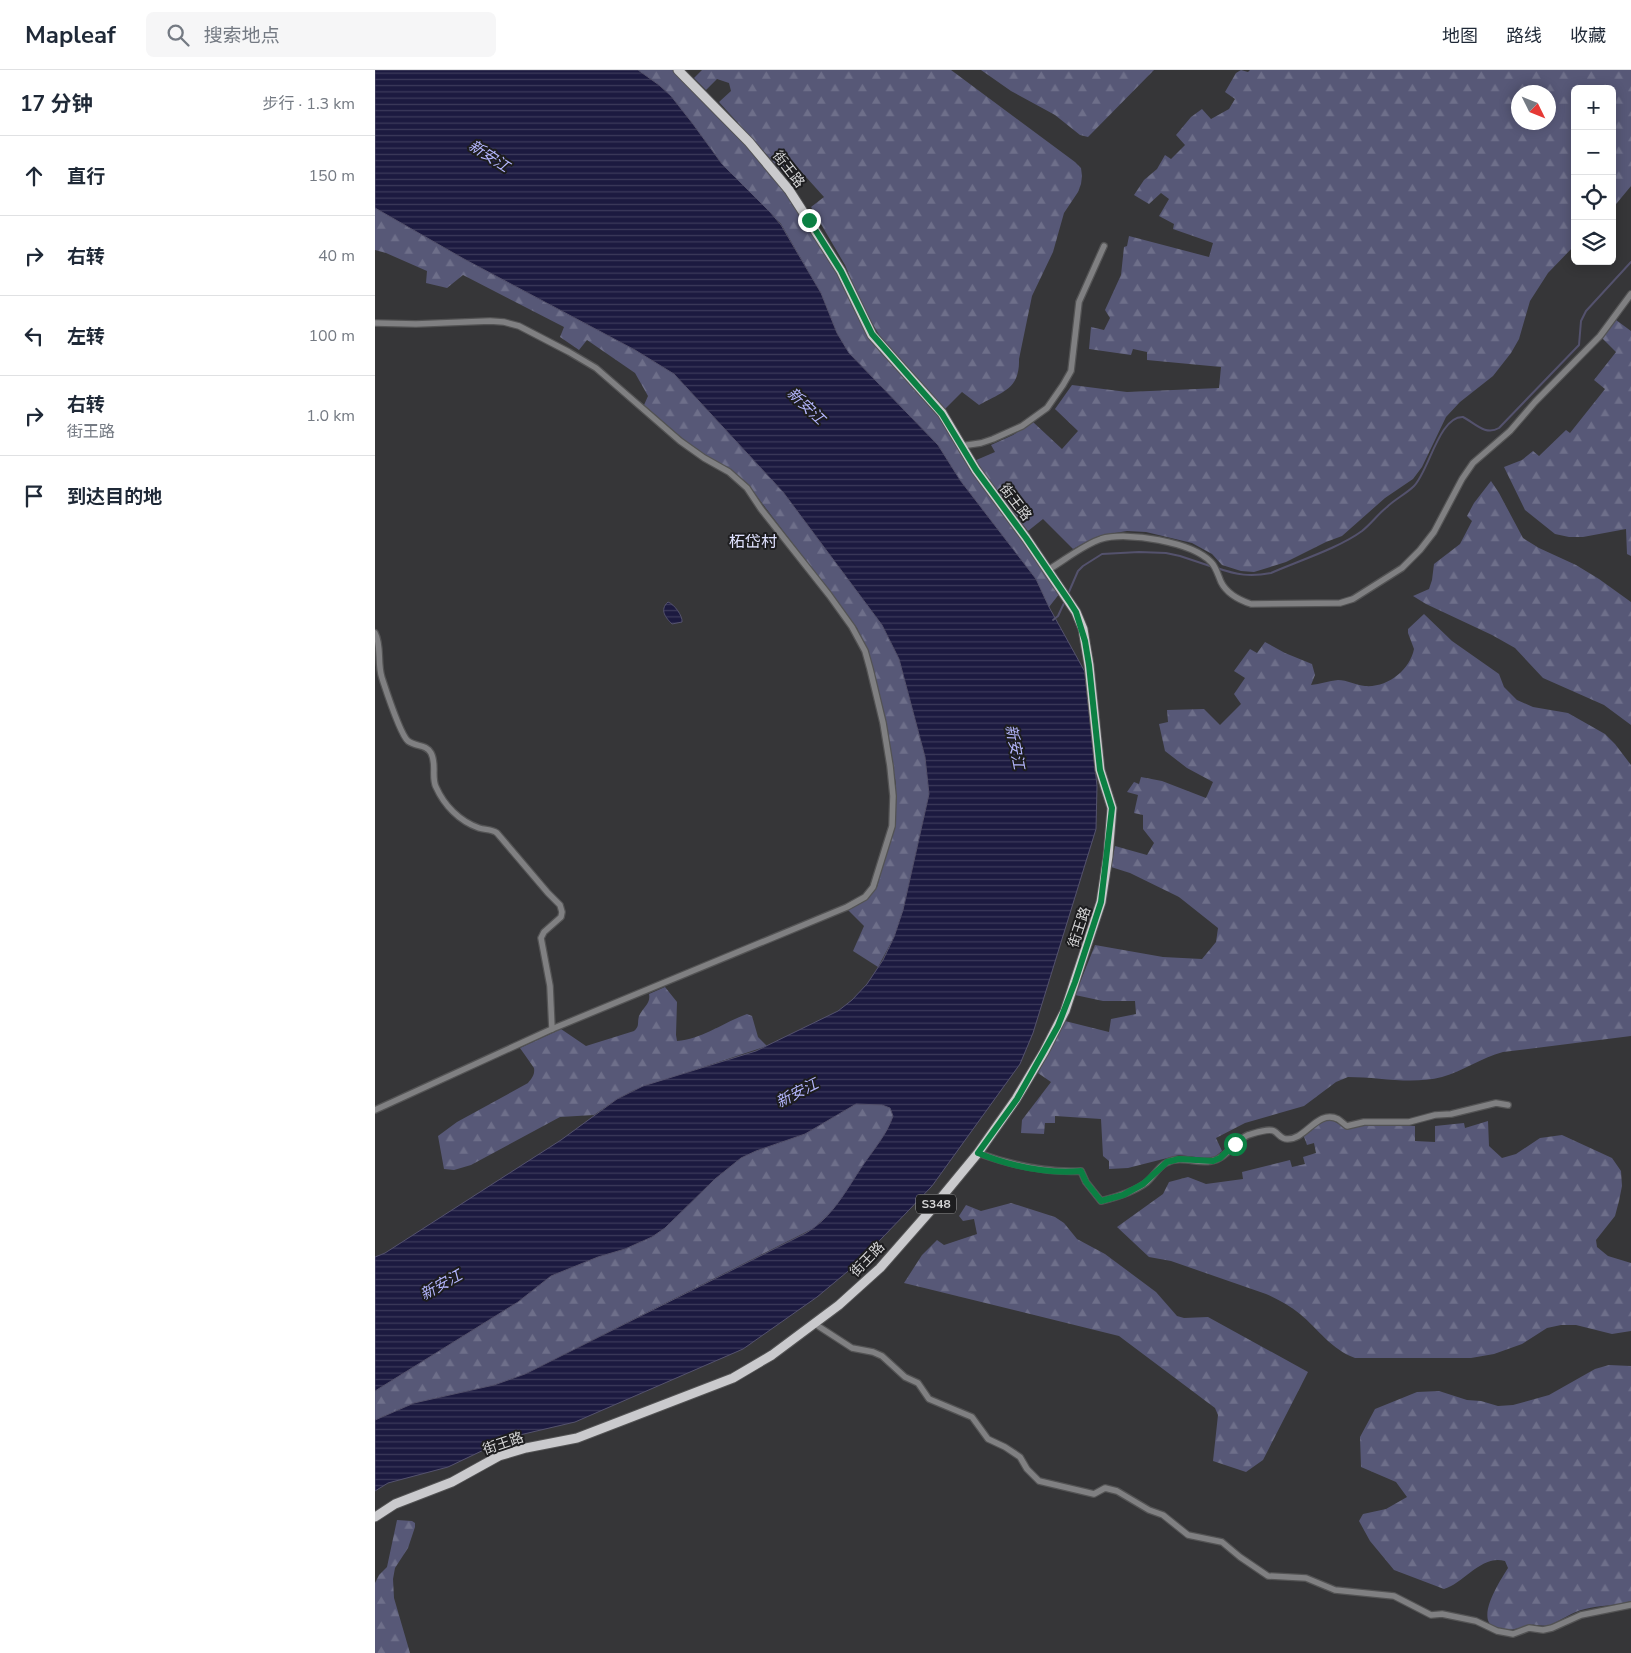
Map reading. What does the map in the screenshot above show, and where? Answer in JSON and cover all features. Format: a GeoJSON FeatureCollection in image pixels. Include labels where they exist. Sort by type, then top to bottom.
{"type":"FeatureCollection","features":[{"type":"Feature","properties":{"kind":"main road","name":"街王路"},"geometry":{"type":"LineString","coordinates":[[375,1517],[395,1504],[452,1482],[499,1456],[577,1438],[733,1378],[763,1362],[839,1305],[880,1268],[978,1153],[1017,1099],[1058,1026],[1075,982],[1101,902],[1112,808],[1100,770],[1089,665],[1085,641],[1076,612],[976,470],[942,414],[872,334],[841,271],[781,178],[738,130],[678,70]]}},
{"type":"Feature","properties":{"kind":"street"},"geometry":{"type":"LineString","coordinates":[[961,446],[981,444],[993,439],[1022,426],[1047,408],[1071,371],[1079,302],[1104,246]]}},
{"type":"Feature","properties":{"kind":"street"},"geometry":{"type":"LineString","coordinates":[[1048,570],[1101,540],[1118,536],[1146,538],[1167,542],[1200,553],[1214,565],[1227,590],[1244,602],[1251,604],[1334,604],[1353,599],[1396,573],[1420,550],[1440,522],[1462,479],[1473,464],[1511,431],[1535,402],[1600,336],[1631,294]]}},
{"type":"Feature","properties":{"kind":"street"},"geometry":{"type":"LineString","coordinates":[[375,323],[416,324],[490,321],[519,326],[543,337],[596,368],[680,441],[704,458],[729,472],[741,482],[853,627],[865,651],[883,723],[893,796],[892,826],[881,856],[875,883],[868,894],[847,907],[552,1029],[375,1110]]}},
{"type":"Feature","properties":{"kind":"street"},"geometry":{"type":"LineString","coordinates":[[375,633],[378,642],[379,665],[401,730],[408,741],[425,746],[431,754],[434,764],[435,786],[449,809],[476,827],[493,830],[497,833],[560,905],[561,917],[544,932],[541,938],[548,968],[552,1029]]}},
{"type":"Feature","properties":{"kind":"street"},"geometry":{"type":"LineString","coordinates":[[978,1153],[995,1160],[1040,1170],[1081,1171],[1086,1182],[1101,1201],[1123,1195],[1143,1184],[1167,1162],[1179,1159],[1213,1161],[1220,1158],[1248,1136],[1269,1130],[1281,1138],[1288,1139],[1300,1135],[1312,1125],[1325,1118],[1337,1119],[1347,1126],[1364,1122],[1409,1122],[1496,1103],[1507,1105]]}},
{"type":"Feature","properties":{"kind":"street"},"geometry":{"type":"LineString","coordinates":[[815,1324],[852,1348],[873,1352],[882,1356],[905,1377],[918,1383],[931,1400],[972,1418],[988,1439],[1020,1457],[1027,1469],[1039,1481],[1093,1494],[1105,1488],[1114,1489],[1149,1510],[1163,1516],[1189,1534],[1222,1542],[1239,1557],[1268,1576],[1306,1578],[1335,1590],[1394,1596],[1431,1615],[1442,1614],[1476,1621],[1497,1631],[1513,1634],[1529,1628],[1543,1630],[1552,1628],[1581,1615],[1631,1605]]}},
{"type":"Feature","properties":{"kind":"green space"},"geometry":{"type":"Polygon","coordinates":[[[638,70],[673,70],[706,102],[773,175],[806,222],[843,282],[864,328],[939,416],[973,472],[1060,593],[1049,607],[1036,579],[960,480],[938,445],[849,353],[837,333],[821,293],[781,224],[722,164],[671,96],[638,70]]]}},
{"type":"Feature","properties":{"kind":"green space"},"geometry":{"type":"Polygon","coordinates":[[[702,70],[951,70],[1081,168],[1081,184],[1078,192],[1064,213],[1053,252],[1032,296],[1016,377],[1008,389],[979,405],[962,392],[945,409],[884,343],[863,308],[845,265],[811,207],[824,197],[797,167],[785,175],[719,102],[731,91],[729,83],[717,79],[706,90],[694,78],[702,70]]]}},
{"type":"Feature","properties":{"kind":"green space"},"geometry":{"type":"Polygon","coordinates":[[[981,70],[1154,70],[1088,137],[1080,135],[1055,115],[1011,91],[981,70]]]}},
{"type":"Feature","properties":{"kind":"green space"},"geometry":{"type":"Polygon","coordinates":[[[1241,70],[1248,72],[1250,70],[1631,70],[1631,186],[1616,204],[1616,85],[1571,85],[1571,249],[1548,273],[1530,301],[1519,339],[1511,353],[1493,376],[1460,402],[1446,417],[1422,467],[1413,479],[1385,498],[1342,536],[1286,562],[1254,572],[1241,571],[1222,565],[1212,554],[1192,543],[1146,532],[1127,531],[1109,534],[1090,540],[1073,549],[1043,519],[1028,531],[974,461],[995,452],[991,445],[1013,435],[1033,422],[1062,449],[1078,431],[1055,409],[1072,385],[1127,392],[1219,388],[1221,367],[1147,360],[1147,352],[1133,349],[1131,355],[1089,349],[1091,327],[1104,330],[1110,318],[1105,310],[1121,275],[1124,247],[1127,246],[1129,236],[1209,257],[1213,243],[1173,229],[1174,224],[1159,216],[1169,199],[1161,193],[1149,204],[1134,195],[1144,180],[1157,169],[1165,155],[1171,159],[1185,145],[1176,135],[1191,117],[1202,109],[1211,119],[1229,109],[1235,99],[1225,92],[1236,73],[1241,70]]]}},
{"type":"Feature","properties":{"kind":"green space"},"geometry":{"type":"Polygon","coordinates":[[[375,208],[464,259],[635,350],[674,374],[783,492],[882,625],[899,659],[925,757],[929,794],[903,910],[894,937],[878,967],[853,951],[864,926],[848,910],[863,901],[877,887],[894,825],[896,784],[883,713],[869,658],[857,628],[749,486],[736,474],[698,452],[644,405],[648,396],[635,373],[587,340],[579,350],[560,337],[564,327],[463,275],[447,288],[426,283],[427,271],[375,250],[375,208]]]}},
{"type":"Feature","properties":{"kind":"green space"},"geometry":{"type":"Polygon","coordinates":[[[1616,320],[1631,331],[1631,556],[1627,554],[1626,529],[1583,537],[1555,534],[1525,510],[1504,467],[1522,460],[1533,451],[1539,456],[1566,430],[1570,433],[1605,389],[1594,380],[1616,352],[1602,338],[1616,320]]]}},
{"type":"Feature","properties":{"kind":"green space"},"geometry":{"type":"Polygon","coordinates":[[[1491,481],[1523,538],[1539,548],[1576,565],[1631,602],[1631,725],[1604,705],[1543,678],[1515,648],[1413,596],[1429,589],[1434,564],[1460,544],[1472,521],[1467,516],[1474,503],[1491,481]]]}},
{"type":"Feature","properties":{"kind":"green space"},"geometry":{"type":"Polygon","coordinates":[[[1424,614],[1452,641],[1499,674],[1504,687],[1517,700],[1533,707],[1568,713],[1605,734],[1631,765],[1631,1036],[1503,1052],[1442,1077],[1430,1079],[1407,1081],[1348,1077],[1336,1082],[1304,1106],[1245,1123],[1216,1138],[1222,1151],[1212,1159],[1179,1155],[1128,1168],[1109,1169],[1109,1161],[1103,1156],[1101,1119],[1055,1116],[1055,1123],[1045,1123],[1044,1134],[1021,1133],[1022,1120],[1051,1082],[1038,1073],[1065,1021],[1109,1032],[1111,1019],[1136,1014],[1135,1001],[1103,1001],[1075,995],[1095,945],[1163,957],[1202,959],[1216,942],[1218,928],[1179,897],[1130,873],[1111,867],[1115,846],[1147,855],[1154,843],[1143,829],[1143,815],[1134,813],[1138,795],[1127,792],[1134,782],[1139,784],[1141,777],[1162,781],[1206,798],[1213,782],[1187,768],[1165,751],[1159,724],[1168,722],[1167,710],[1204,709],[1220,725],[1241,704],[1234,694],[1245,678],[1234,671],[1250,649],[1257,653],[1265,642],[1312,664],[1315,675],[1311,685],[1338,680],[1365,686],[1381,684],[1396,676],[1408,664],[1414,649],[1408,629],[1424,614]]]}},
{"type":"Feature","properties":{"kind":"green space"},"geometry":{"type":"Polygon","coordinates":[[[665,987],[677,1002],[677,1041],[705,1034],[747,1014],[752,1016],[758,1037],[767,1046],[634,1090],[594,1115],[560,1117],[471,1165],[454,1170],[444,1169],[438,1136],[457,1122],[528,1083],[532,1078],[534,1068],[520,1048],[561,1029],[586,1046],[634,1031],[638,1026],[639,1016],[648,1003],[649,994],[665,987]]]}},
{"type":"Feature","properties":{"kind":"green space"},"geometry":{"type":"Polygon","coordinates":[[[856,1104],[882,1105],[890,1108],[893,1116],[887,1131],[839,1204],[814,1228],[525,1374],[494,1385],[414,1403],[375,1420],[375,1391],[518,1302],[551,1276],[652,1237],[665,1228],[715,1179],[741,1158],[805,1134],[856,1104]]]}},
{"type":"Feature","properties":{"kind":"green space"},"geometry":{"type":"Polygon","coordinates":[[[1330,1119],[1346,1128],[1378,1124],[1415,1126],[1415,1141],[1435,1142],[1435,1126],[1464,1123],[1465,1128],[1488,1121],[1489,1146],[1502,1158],[1516,1154],[1540,1138],[1562,1135],[1612,1158],[1621,1171],[1622,1186],[1615,1216],[1596,1240],[1597,1247],[1608,1256],[1631,1263],[1631,1331],[1612,1334],[1576,1325],[1561,1325],[1547,1328],[1522,1344],[1494,1354],[1471,1358],[1355,1358],[1339,1350],[1300,1314],[1279,1300],[1171,1261],[1149,1257],[1117,1227],[1163,1194],[1169,1182],[1188,1177],[1206,1184],[1243,1179],[1242,1172],[1290,1160],[1292,1167],[1305,1164],[1303,1157],[1316,1153],[1314,1143],[1307,1145],[1303,1134],[1317,1124],[1330,1119]]]}},
{"type":"Feature","properties":{"kind":"green space"},"geometry":{"type":"Polygon","coordinates":[[[1011,1203],[1055,1217],[1064,1223],[1077,1239],[1105,1254],[1156,1292],[1177,1316],[1184,1318],[1208,1317],[1308,1372],[1263,1460],[1246,1472],[1213,1461],[1218,1415],[1215,1408],[1119,1336],[904,1283],[922,1255],[937,1240],[944,1245],[977,1234],[974,1219],[963,1221],[959,1216],[966,1205],[981,1211],[1011,1203]]]}},
{"type":"Feature","properties":{"kind":"green space"},"geometry":{"type":"Polygon","coordinates":[[[1609,1365],[1631,1366],[1631,1601],[1580,1610],[1550,1625],[1531,1625],[1508,1630],[1496,1628],[1489,1623],[1487,1615],[1493,1595],[1508,1568],[1505,1561],[1497,1560],[1481,1565],[1444,1589],[1394,1570],[1370,1541],[1359,1521],[1363,1514],[1386,1509],[1407,1497],[1396,1482],[1361,1467],[1360,1437],[1375,1409],[1417,1392],[1439,1391],[1467,1400],[1481,1401],[1498,1406],[1513,1405],[1549,1395],[1595,1369],[1609,1365]]]}},
{"type":"Feature","properties":{"kind":"green space"},"geometry":{"type":"Polygon","coordinates":[[[397,1520],[415,1523],[408,1548],[395,1568],[393,1579],[394,1598],[410,1653],[375,1653],[375,1583],[379,1575],[387,1567],[397,1520]]]}},
{"type":"Feature","properties":{"kind":"water","name":"新安江"},"geometry":{"type":"Polygon","coordinates":[[[375,70],[638,70],[671,96],[722,164],[781,225],[821,293],[837,333],[849,353],[938,445],[960,480],[1036,579],[1049,607],[1085,672],[1097,786],[1096,829],[1033,1033],[1020,1064],[932,1186],[859,1262],[817,1297],[743,1349],[575,1422],[511,1437],[448,1467],[388,1483],[375,1491],[375,1420],[414,1403],[494,1385],[525,1374],[806,1233],[816,1227],[831,1211],[887,1129],[893,1116],[890,1108],[882,1105],[856,1104],[805,1134],[741,1158],[715,1179],[665,1228],[652,1237],[551,1276],[518,1302],[375,1391],[375,1257],[385,1253],[561,1140],[617,1099],[643,1086],[756,1051],[838,1011],[852,1000],[867,984],[883,960],[894,937],[903,910],[929,794],[925,757],[899,659],[882,625],[783,492],[674,374],[635,350],[464,259],[375,208],[375,70]]]}},
{"type":"Feature","properties":{"kind":"water"},"geometry":{"type":"Polygon","coordinates":[[[668,602],[678,610],[682,622],[672,624],[666,617],[664,608],[668,602]]]}},
{"type":"Feature","properties":{"kind":"waterway"},"geometry":{"type":"LineString","coordinates":[[1217,568],[1244,575],[1271,573],[1330,549],[1362,531],[1390,504],[1414,486],[1447,425],[1455,419],[1463,417],[1485,430],[1499,428],[1579,345],[1581,321],[1586,311],[1631,262]]}},
{"type":"Feature","properties":{"kind":"waterway"},"geometry":{"type":"LineString","coordinates":[[1068,594],[1078,571],[1102,554],[1166,553],[1213,567]]}},
{"type":"Feature","properties":{"kind":"waterway"},"geometry":{"type":"LineString","coordinates":[[1053,620],[1058,616],[1065,601]]}},
{"type":"Feature","properties":{"kind":"district","name":"柘岱村"},"geometry":{"type":"Point","coordinates":[753,541]}},
{"type":"Feature","properties":{"kind":"route"},"geometry":{"type":"LineString","coordinates":[[809,220],[846,280],[872,334],[930,399],[950,425],[976,470],[1057,582],[1076,612],[1083,629],[1089,665],[1100,770],[1112,808],[1108,856],[1101,902],[1065,1011],[1058,1026],[1017,1099],[978,1153],[995,1160],[1040,1170],[1081,1171],[1086,1182],[1101,1201],[1123,1195],[1143,1184],[1167,1162],[1179,1159],[1211,1162],[1220,1158],[1235,1144]]}}]}
